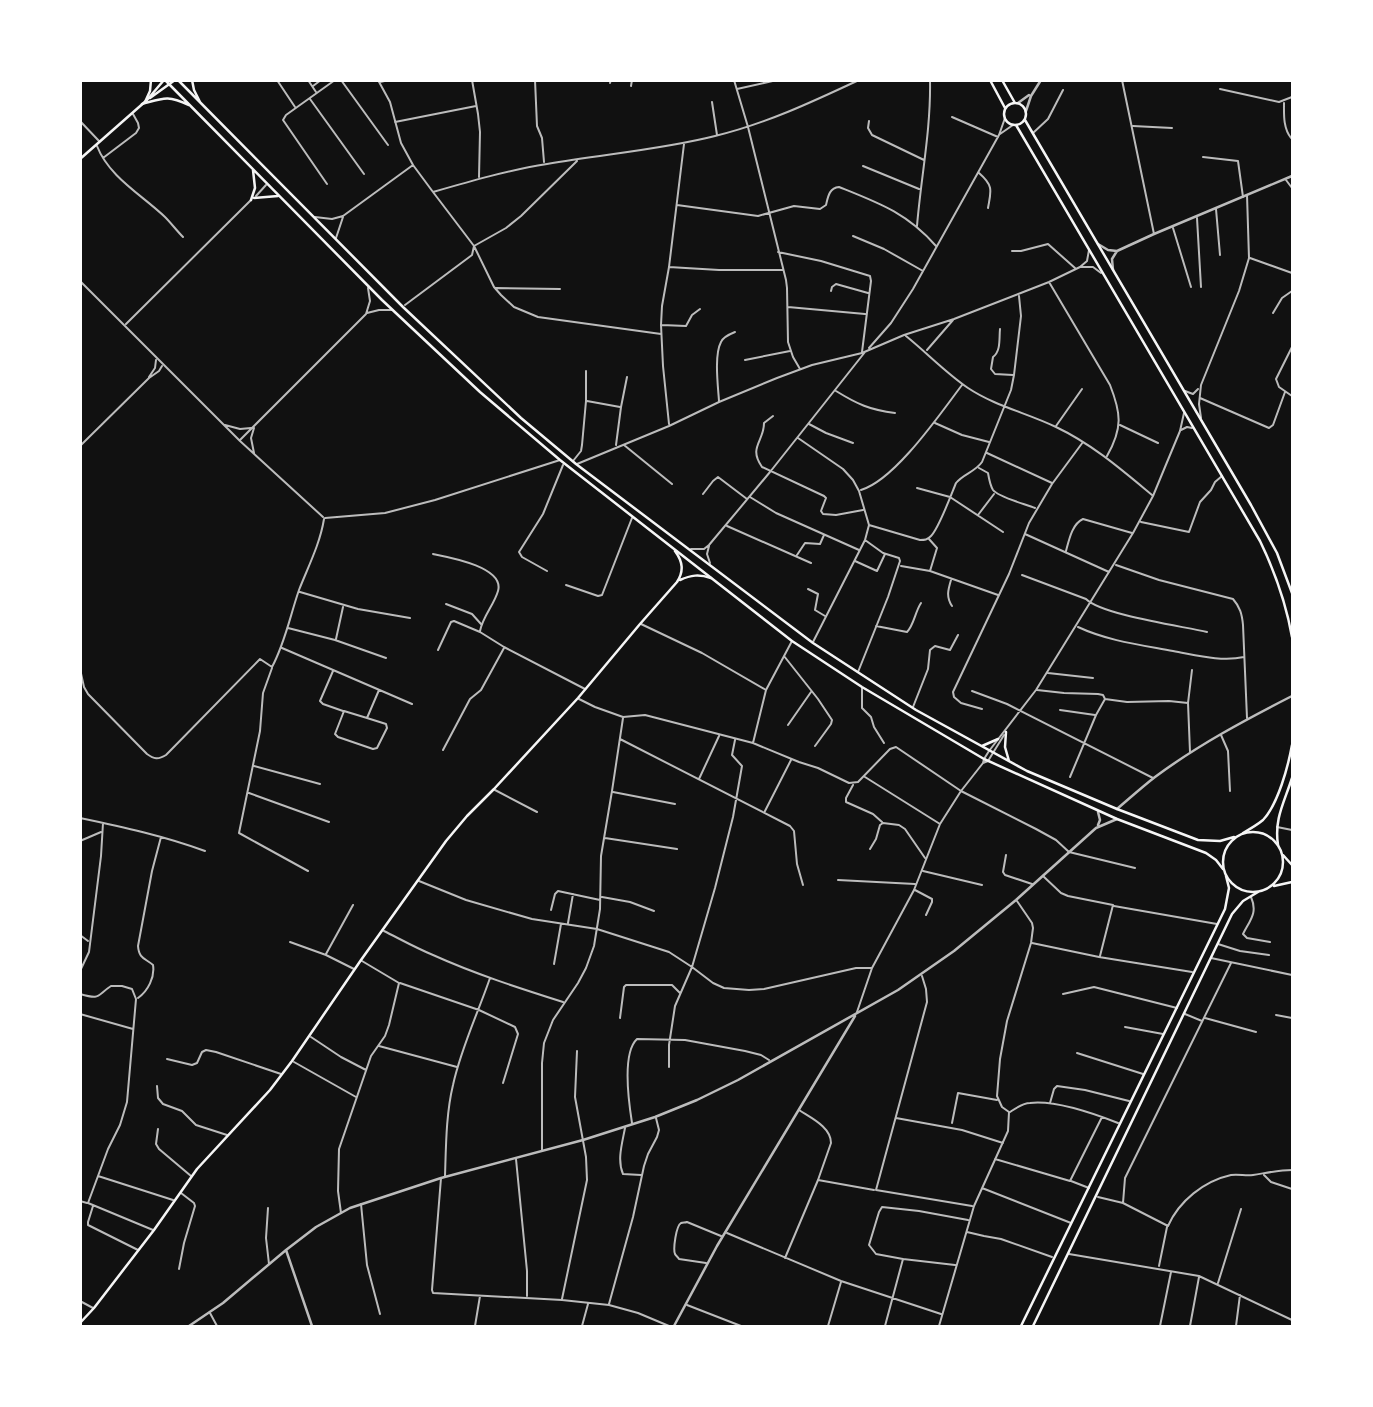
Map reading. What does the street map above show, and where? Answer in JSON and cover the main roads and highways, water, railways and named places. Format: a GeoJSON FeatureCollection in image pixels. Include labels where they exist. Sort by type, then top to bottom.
{"type":"FeatureCollection","features":[{"type":"Feature","properties":{"kind":"main road"},"geometry":{"type":"LineString","coordinates":[[145,102],[151,80]]}},
{"type":"Feature","properties":{"kind":"main road"},"geometry":{"type":"LineString","coordinates":[[145,102],[165,80],[392,310],[516,424],[792,640],[862,687],[985,761],[1117,820],[1206,853],[1223,869],[1229,888],[1225,909],[1021,1326]]}},
{"type":"Feature","properties":{"kind":"main road"},"geometry":{"type":"LineString","coordinates":[[80,159],[145,102],[176,80],[403,307],[521,418],[575,462],[813,643],[913,708],[1027,771],[1198,840],[1220,841],[1243,833],[1267,815],[1293,745]]}},
{"type":"Feature","properties":{"kind":"main road"},"geometry":{"type":"LineString","coordinates":[[192,80],[202,105]]}},
{"type":"Feature","properties":{"kind":"main road"},"geometry":{"type":"LineString","coordinates":[[990,80],[1006,109]]}},
{"type":"Feature","properties":{"kind":"main road"},"geometry":{"type":"LineString","coordinates":[[1002,80],[1016,103]]}},
{"type":"Feature","properties":{"kind":"main road"},"geometry":{"type":"LineString","coordinates":[[145,102],[168,98],[190,105]]}},
{"type":"Feature","properties":{"kind":"main road"},"geometry":{"type":"LineString","coordinates":[[1293,593],[1277,553],[1251,505],[1032,133],[1025,120],[1026,111],[1023,106],[1010,104],[1005,118],[1014,125],[1089,249],[1260,541],[1283,595],[1293,637]]}},
{"type":"Feature","properties":{"kind":"main road"},"geometry":{"type":"LineString","coordinates":[[1014,125],[1025,120]]}},
{"type":"Feature","properties":{"kind":"main road"},"geometry":{"type":"LineString","coordinates":[[253,170],[255,188],[252,199],[278,196]]}},
{"type":"Feature","properties":{"kind":"main road"},"geometry":{"type":"LineString","coordinates":[[516,424],[521,418]]}},
{"type":"Feature","properties":{"kind":"main road"},"geometry":{"type":"LineString","coordinates":[[1242,510],[1251,505]]}},
{"type":"Feature","properties":{"kind":"main road"},"geometry":{"type":"LineString","coordinates":[[80,1323],[139,1250],[192,1176],[292,1061],[446,841],[578,698],[677,582],[682,567],[673,548]]}},
{"type":"Feature","properties":{"kind":"main road"},"geometry":{"type":"LineString","coordinates":[[677,582],[693,575],[713,579]]}},
{"type":"Feature","properties":{"kind":"main road"},"geometry":{"type":"LineString","coordinates":[[1006,732],[1004,747],[1009,761]]}},
{"type":"Feature","properties":{"kind":"main road"},"geometry":{"type":"LineString","coordinates":[[982,747],[998,739]]}},
{"type":"Feature","properties":{"kind":"main road"},"geometry":{"type":"LineString","coordinates":[[1278,845],[1276,827],[1293,778]]}},
{"type":"Feature","properties":{"kind":"main road"},"geometry":{"type":"LineString","coordinates":[[1243,833],[1263,833],[1274,840],[1293,865]]}},
{"type":"Feature","properties":{"kind":"main road"},"geometry":{"type":"LineString","coordinates":[[1223,869],[1225,848],[1234,837]]}},
{"type":"Feature","properties":{"kind":"main road"},"geometry":{"type":"LineString","coordinates":[[1271,887],[1280,875],[1282,852]]}},
{"type":"Feature","properties":{"kind":"main road"},"geometry":{"type":"LineString","coordinates":[[1226,876],[1243,891],[1258,892]]}},
{"type":"Feature","properties":{"kind":"main road"},"geometry":{"type":"LineString","coordinates":[[1033,1326],[1232,914],[1243,901],[1258,892],[1293,882]]}}]}
